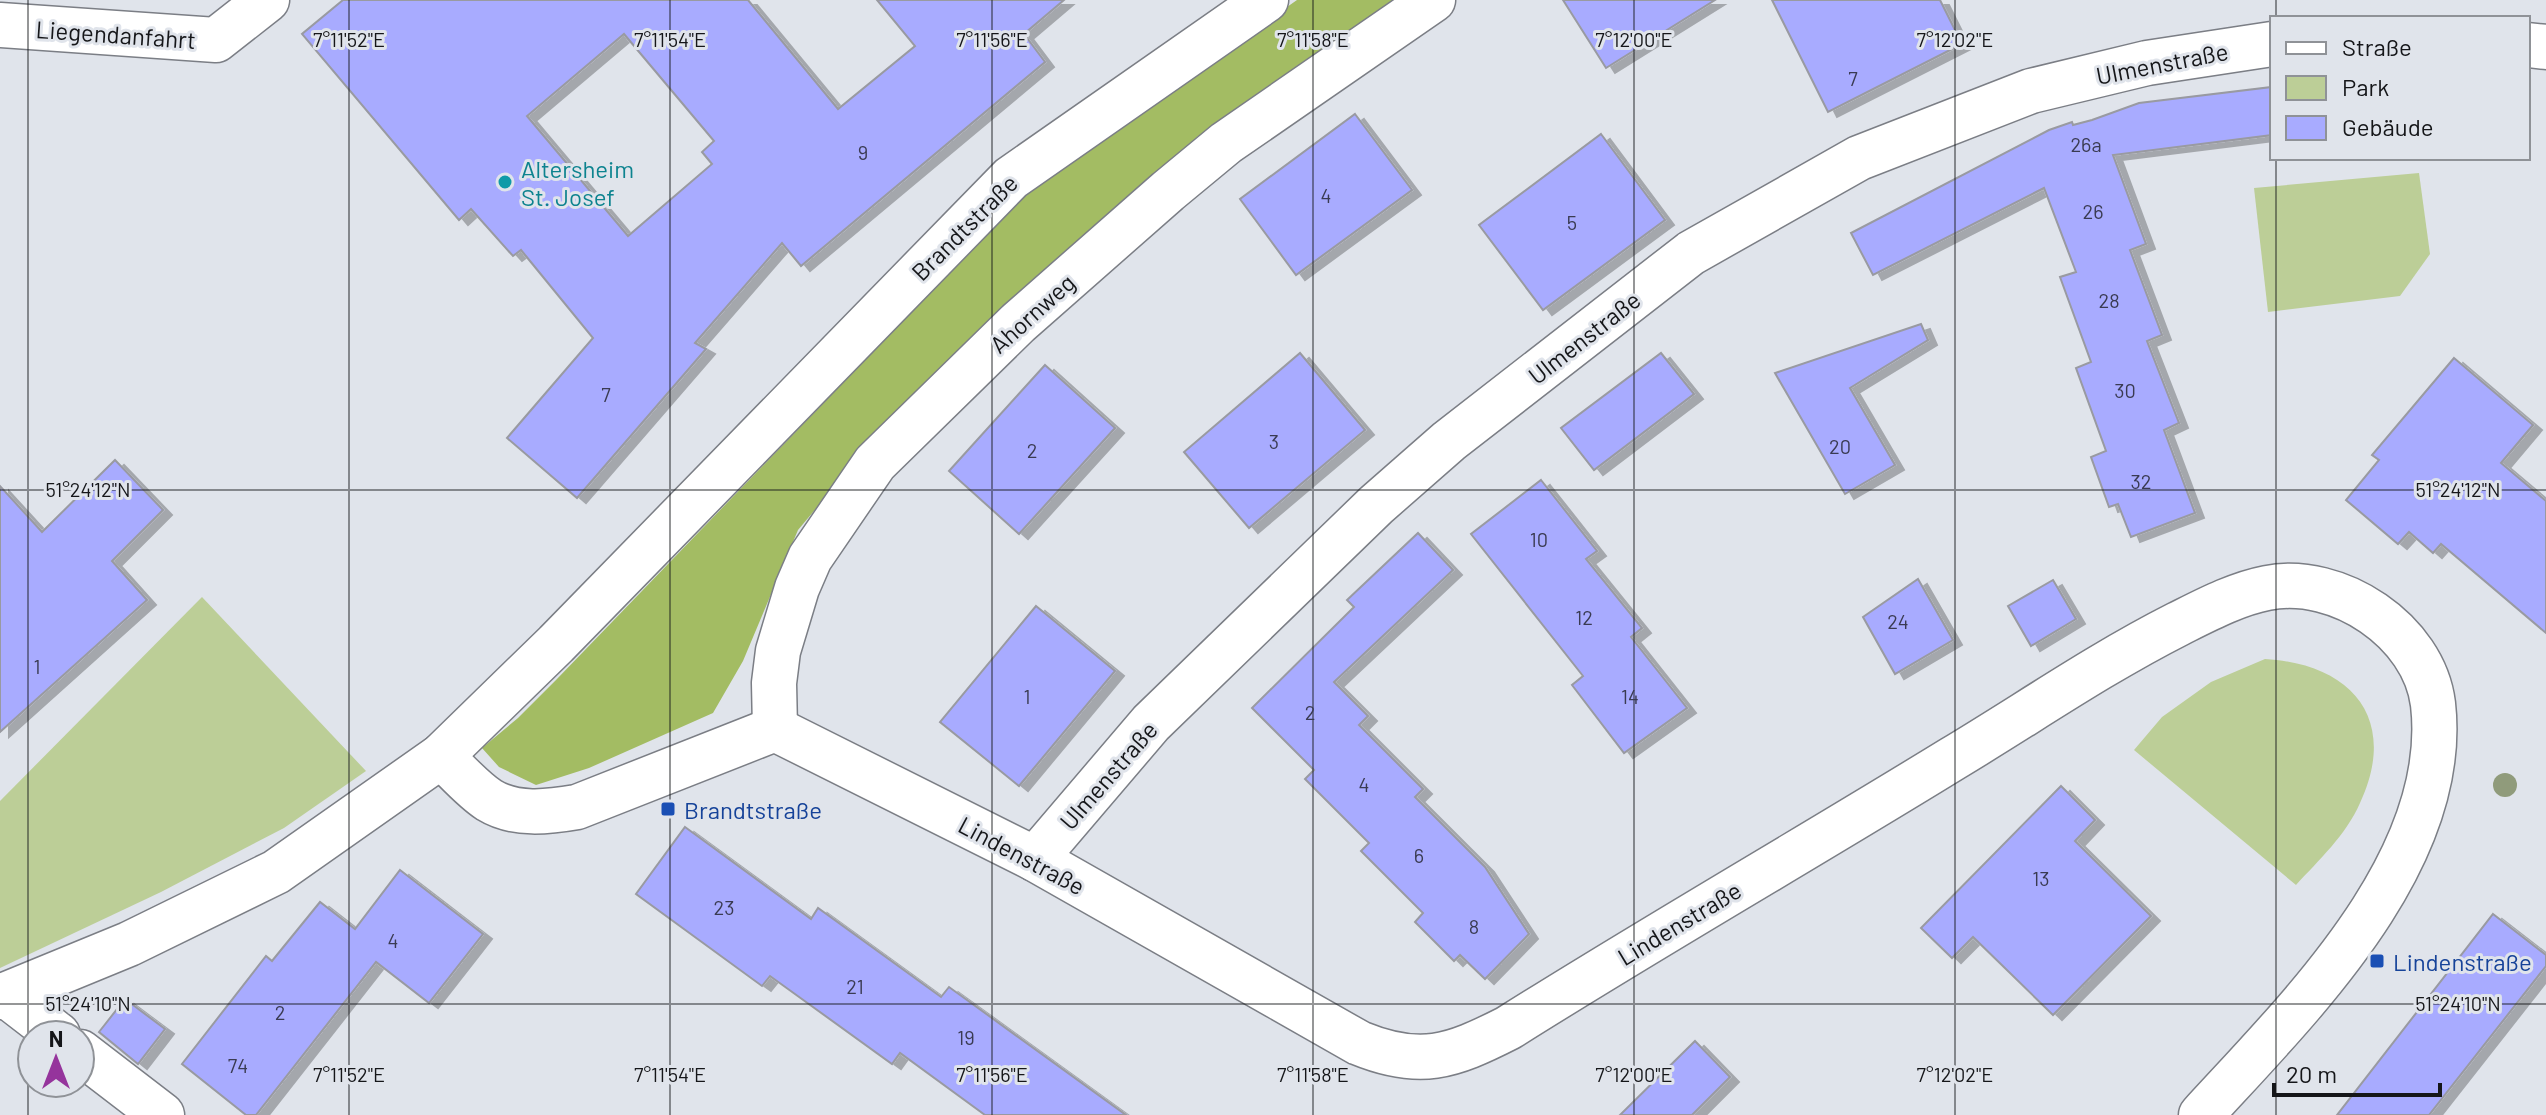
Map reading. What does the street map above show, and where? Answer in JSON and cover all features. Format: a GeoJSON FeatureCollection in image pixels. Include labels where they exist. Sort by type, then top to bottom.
{"type":"FeatureCollection","features":[{"type":"Feature","properties":{"kind":"street","name":"Liegendanfahrt"},"geometry":{"type":"LineString","coordinates":[[0,25],[216,40],[267,0]]}},
{"type":"Feature","properties":{"kind":"street","name":"Brandtstraße"},"geometry":{"type":"LineString","coordinates":[[3,996],[129,944],[276,872],[441,756],[556,644],[1011,178],[1266,0]]}},
{"type":"Feature","properties":{"kind":"street","name":"Ahornweg"},"geometry":{"type":"LineString","coordinates":[[775,729],[774,683],[778,651],[797,588],[817,546],[875,463],[1018,323],[1168,191],[1226,143],[1433,0]]}},
{"type":"Feature","properties":{"kind":"street","name":"Ulmenstraße"},"geometry":{"type":"LineString","coordinates":[[1035,859],[1151,723],[1376,505],[1449,441],[1691,253],[1859,158],[2031,91],[2147,63],[2270,44]]}},
{"type":"Feature","properties":{"kind":"street","name":"Lindenstraße"},"geometry":{"type":"LineString","coordinates":[[775,729],[1035,859],[1359,1043],[1400,1057],[1449,1053],[1468,1048],[1508,1028],[1955,758],[2120,653],[2230,600],[2269,588],[2302,588],[2333,594],[2381,619],[2394,630],[2421,665],[2431,688],[2435,729],[2428,790],[2407,844],[2377,906],[2321,984],[2201,1115]]}},
{"type":"Feature","properties":{"kind":"street"},"geometry":{"type":"LineString","coordinates":[[441,756],[488,799],[508,808],[556,810],[577,807],[775,729]]}},
{"type":"Feature","properties":{"kind":"street"},"geometry":{"type":"LineString","coordinates":[[3,996],[35,1019]]}},
{"type":"Feature","properties":{"kind":"street"},"geometry":{"type":"LineString","coordinates":[[96,1064],[162,1115]]}},
{"type":"Feature","properties":{"kind":"green space"},"geometry":{"type":"Polygon","coordinates":[[[1297,0],[1403,0],[1197,137],[901,407],[798,530],[743,661],[713,713],[589,768],[536,785],[499,767],[482,748],[556,680],[1034,185],[1297,0]]]}},
{"type":"Feature","properties":{"kind":"green space"},"geometry":{"type":"Polygon","coordinates":[[[2419,173],[2430,254],[2400,296],[2268,312],[2254,188],[2419,173]]]}},
{"type":"Feature","properties":{"kind":"green space"},"geometry":{"type":"Polygon","coordinates":[[[202,597],[366,771],[284,828],[161,892],[0,968],[0,801],[202,597]]]}},
{"type":"Feature","properties":{"kind":"green space"},"geometry":{"type":"Polygon","coordinates":[[[2265,659],[2296,663],[2322,672],[2344,685],[2360,701],[2370,722],[2374,746],[2371,773],[2354,815],[2331,847],[2296,885],[2134,750],[2162,717],[2211,682],[2265,659]]]}},
{"type":"Feature","properties":{"kind":"building","name":"Altersheim St. Josef"},"geometry":{"type":"Polygon","coordinates":[[[343,0],[748,0],[838,109],[915,46],[877,0],[1064,0],[1024,34],[1045,62],[801,266],[782,243],[695,343],[706,349],[577,498],[507,438],[593,338],[521,250],[513,256],[471,209],[459,220],[302,34],[343,0]],[[624,34],[527,116],[628,236],[712,164],[702,152],[714,141],[624,34]]]}},
{"type":"Feature","properties":{"kind":"building"},"geometry":{"type":"Polygon","coordinates":[[[1563,0],[1715,0],[1606,68],[1563,0]]]}},
{"type":"Feature","properties":{"kind":"building"},"geometry":{"type":"Polygon","coordinates":[[[1772,0],[1940,0],[1962,44],[1828,112],[1772,0]]]}},
{"type":"Feature","properties":{"kind":"building"},"geometry":{"type":"Polygon","coordinates":[[[2270,87],[2270,135],[2113,155],[2146,244],[2130,250],[2162,335],[2147,341],[2179,423],[2164,430],[2195,513],[2131,537],[2118,504],[2109,507],[2091,457],[2106,451],[2076,368],[2091,362],[2060,277],[2076,272],[2044,188],[1873,275],[1851,233],[2049,130],[2072,122],[2073,125],[2092,120],[2139,103],[2270,87]]]}},
{"type":"Feature","properties":{"kind":"building"},"geometry":{"type":"Polygon","coordinates":[[[1355,114],[1412,190],[1296,275],[1240,199],[1355,114]]]}},
{"type":"Feature","properties":{"kind":"building"},"geometry":{"type":"Polygon","coordinates":[[[1601,134],[1665,220],[1543,310],[1479,225],[1601,134]]]}},
{"type":"Feature","properties":{"kind":"building"},"geometry":{"type":"Polygon","coordinates":[[[1921,324],[1928,340],[1850,388],[1895,465],[1845,494],[1775,373],[1921,324]]]}},
{"type":"Feature","properties":{"kind":"building"},"geometry":{"type":"Polygon","coordinates":[[[1300,353],[1365,430],[1249,528],[1184,452],[1300,353]]]}},
{"type":"Feature","properties":{"kind":"building"},"geometry":{"type":"Polygon","coordinates":[[[1661,353],[1694,394],[1594,470],[1561,428],[1661,353]]]}},
{"type":"Feature","properties":{"kind":"building"},"geometry":{"type":"Polygon","coordinates":[[[2454,358],[2533,425],[2501,463],[2546,501],[2546,633],[2441,544],[2433,553],[2409,532],[2398,544],[2346,500],[2379,460],[2372,455],[2454,358]]]}},
{"type":"Feature","properties":{"kind":"building"},"geometry":{"type":"Polygon","coordinates":[[[1045,365],[1115,428],[1019,534],[949,471],[1045,365]]]}},
{"type":"Feature","properties":{"kind":"building"},"geometry":{"type":"Polygon","coordinates":[[[115,460],[163,510],[112,561],[147,600],[0,732],[0,486],[42,532],[115,460]]]}},
{"type":"Feature","properties":{"kind":"building"},"geometry":{"type":"Polygon","coordinates":[[[1541,480],[1597,551],[1586,559],[1642,628],[1631,637],[1687,708],[1624,753],[1572,685],[1583,676],[1471,534],[1541,480]]]}},
{"type":"Feature","properties":{"kind":"building"},"geometry":{"type":"Polygon","coordinates":[[[1418,533],[1453,570],[1334,682],[1368,716],[1359,725],[1423,789],[1415,797],[1485,867],[1529,934],[1485,979],[1460,955],[1454,961],[1415,922],[1423,913],[1361,851],[1369,843],[1305,779],[1314,770],[1252,708],[1354,607],[1347,600],[1418,533]]]}},
{"type":"Feature","properties":{"kind":"building"},"geometry":{"type":"Polygon","coordinates":[[[1918,579],[1953,640],[1895,674],[1863,617],[1918,579]]]}},
{"type":"Feature","properties":{"kind":"building"},"geometry":{"type":"Polygon","coordinates":[[[2053,580],[2076,619],[2031,646],[2008,606],[2053,580]]]}},
{"type":"Feature","properties":{"kind":"building"},"geometry":{"type":"Polygon","coordinates":[[[1036,606],[1115,671],[1019,786],[940,722],[1036,606]]]}},
{"type":"Feature","properties":{"kind":"building"},"geometry":{"type":"Polygon","coordinates":[[[2061,786],[2095,820],[2075,841],[2151,916],[2053,1015],[1973,937],[1952,958],[1921,928],[2061,786]]]}},
{"type":"Feature","properties":{"kind":"building"},"geometry":{"type":"Polygon","coordinates":[[[685,827],[811,919],[818,908],[941,997],[949,987],[1126,1115],[985,1115],[900,1053],[892,1064],[770,976],[762,986],[636,894],[685,827]]]}},
{"type":"Feature","properties":{"kind":"building"},"geometry":{"type":"Polygon","coordinates":[[[400,870],[483,934],[429,1003],[376,962],[256,1115],[246,1115],[182,1064],[266,956],[272,961],[320,902],[355,929],[400,870]]]}},
{"type":"Feature","properties":{"kind":"building"},"geometry":{"type":"Polygon","coordinates":[[[2493,914],[2546,955],[2546,966],[2429,1115],[2337,1115],[2493,914]]]}},
{"type":"Feature","properties":{"kind":"building"},"geometry":{"type":"Polygon","coordinates":[[[125,999],[165,1029],[138,1064],[99,1032],[125,999]]]}},
{"type":"Feature","properties":{"kind":"building"},"geometry":{"type":"Polygon","coordinates":[[[1695,1041],[1730,1077],[1692,1115],[1620,1115],[1695,1041]]]}},
{"type":"Feature","properties":{"kind":"place","name":"Altersheim St. Josef"},"geometry":{"type":"Point","coordinates":[505,182]}},
{"type":"Feature","properties":{"kind":"place","name":"Brandtstraße"},"geometry":{"type":"Point","coordinates":[668,809]}},
{"type":"Feature","properties":{"kind":"place","name":"Lindenstraße"},"geometry":{"type":"Point","coordinates":[2377,961]}}]}
